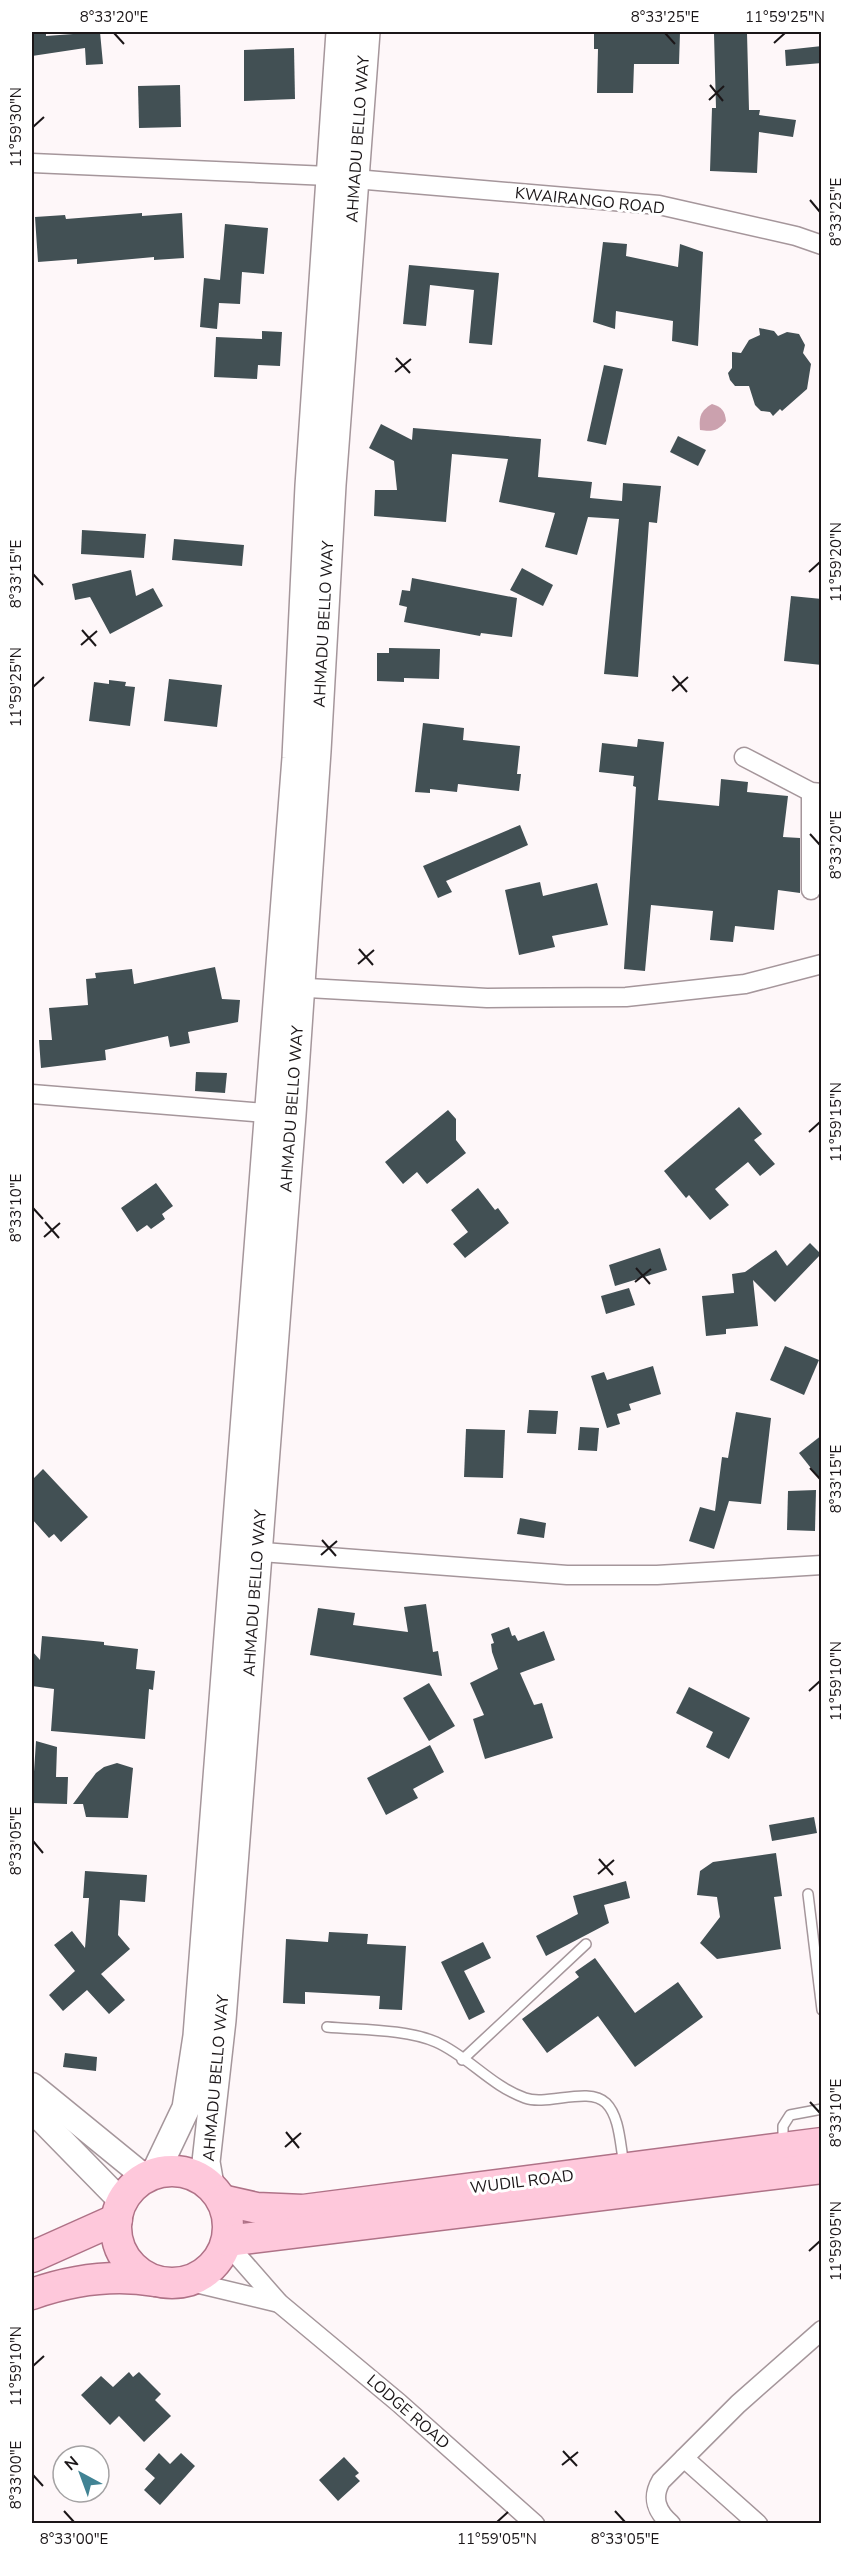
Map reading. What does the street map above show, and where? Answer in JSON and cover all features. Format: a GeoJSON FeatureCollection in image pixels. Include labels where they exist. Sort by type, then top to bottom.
{"type":"FeatureCollection","features":[{"type":"Feature","properties":{"kind":"main road","name":"AHMADU BELLO WAY"},"geometry":{"type":"LineString","coordinates":[[340,32],[342,178]]}},
{"type":"Feature","properties":{"kind":"main road","name":"AHMADU BELLO WAY"},"geometry":{"type":"LineString","coordinates":[[151,2176],[186,2108],[192,2077],[235,1703],[290,987],[296,758],[309,486],[342,178],[366,32]]}},
{"type":"Feature","properties":{"kind":"main road","name":"AHMADU BELLO WAY"},"geometry":{"type":"LineString","coordinates":[[216,2192],[206,2162],[222,2020],[235,1703]]}},
{"type":"Feature","properties":{"kind":"main road","name":"WUDIL ROAD"},"geometry":{"type":"LineString","coordinates":[[216,2192],[257,2208],[303,2210],[625,2169],[812,2159]]}},
{"type":"Feature","properties":{"kind":"main road","name":"WUDIL ROAD"},"geometry":{"type":"LineString","coordinates":[[226,2244],[812,2159]]}},
{"type":"Feature","properties":{"kind":"main road"},"geometry":{"type":"LineString","coordinates":[[32,2294],[56,2286],[93,2279],[129,2276],[173,2281],[203,2274],[216,2262],[226,2244],[228,2220],[216,2192],[193,2174],[174,2171],[151,2176],[132,2188],[119,2211],[117,2235],[122,2251],[131,2265],[143,2275],[173,2281]]}},
{"type":"Feature","properties":{"kind":"main road"},"geometry":{"type":"LineString","coordinates":[[32,2257],[119,2211]]}},
{"type":"Feature","properties":{"kind":"street","name":"KWAIRANGO ROAD"},"geometry":{"type":"LineString","coordinates":[[32,163],[342,178],[658,206],[796,236],[822,244]]}},
{"type":"Feature","properties":{"kind":"street"},"geometry":{"type":"LineString","coordinates":[[744,757],[816,792],[811,890]]}},
{"type":"Feature","properties":{"kind":"street"},"geometry":{"type":"LineString","coordinates":[[290,987],[487,998],[626,996],[746,984],[822,963]]}},
{"type":"Feature","properties":{"kind":"street"},"geometry":{"type":"LineString","coordinates":[[32,1094],[280,1114]]}},
{"type":"Feature","properties":{"kind":"street"},"geometry":{"type":"LineString","coordinates":[[247,1551],[567,1575],[657,1575],[822,1565]]}},
{"type":"Feature","properties":{"kind":"street"},"geometry":{"type":"LineString","coordinates":[[32,2085],[151,2176]]}},
{"type":"Feature","properties":{"kind":"street"},"geometry":{"type":"LineString","coordinates":[[32,2110],[119,2211]]}},
{"type":"Feature","properties":{"kind":"street","name":"LODGE ROAD"},"geometry":{"type":"LineString","coordinates":[[226,2244],[279,2303],[408,2410],[535,2523]]}},
{"type":"Feature","properties":{"kind":"street"},"geometry":{"type":"LineString","coordinates":[[173,2281],[279,2303]]}},
{"type":"Feature","properties":{"kind":"street"},"geometry":{"type":"LineString","coordinates":[[671,2523],[658,2510],[656,2489],[738,2404],[822,2330]]}},
{"type":"Feature","properties":{"kind":"street"},"geometry":{"type":"LineString","coordinates":[[684,2458],[758,2523]]}},
{"type":"Feature","properties":{"kind":"lane"},"geometry":{"type":"LineString","coordinates":[[808,1894],[822,2010]]}},
{"type":"Feature","properties":{"kind":"lane"},"geometry":{"type":"LineString","coordinates":[[462,2060],[586,1944]]}},
{"type":"Feature","properties":{"kind":"lane"},"geometry":{"type":"LineString","coordinates":[[327,2026],[418,2036],[438,2042],[505,2090],[528,2100],[595,2096],[605,2102],[614,2115],[625,2169]]}},
{"type":"Feature","properties":{"kind":"lane"},"geometry":{"type":"LineString","coordinates":[[812,2159],[785,2120],[790,2115],[822,2109]]}},
{"type":"Feature","properties":{"kind":"shaded area"},"geometry":{"type":"Polygon","coordinates":[[[712,404],[722,410],[726,421],[714,430],[700,430],[701,415],[712,404]]]}},
{"type":"Feature","properties":{"kind":"building"},"geometry":{"type":"Polygon","coordinates":[[[32,32],[46,32],[46,36],[100,32],[103,64],[86,65],[85,48],[32,56],[32,32]]]}},
{"type":"Feature","properties":{"kind":"building"},"geometry":{"type":"Polygon","coordinates":[[[594,32],[680,32],[679,64],[634,64],[633,93],[597,93],[598,49],[594,49],[594,32]]]}},
{"type":"Feature","properties":{"kind":"building"},"geometry":{"type":"Polygon","coordinates":[[[747,33],[749,110],[760,110],[759,115],[796,120],[793,137],[759,132],[757,173],[710,171],[712,108],[716,108],[714,34],[747,33]]]}},
{"type":"Feature","properties":{"kind":"building"},"geometry":{"type":"Polygon","coordinates":[[[822,46],[822,63],[786,66],[785,50],[822,46]]]}},
{"type":"Feature","properties":{"kind":"building"},"geometry":{"type":"Polygon","coordinates":[[[294,48],[295,99],[244,101],[244,50],[294,48]]]}},
{"type":"Feature","properties":{"kind":"building"},"geometry":{"type":"Polygon","coordinates":[[[180,85],[181,127],[139,128],[138,86],[180,85]]]}},
{"type":"Feature","properties":{"kind":"building"},"geometry":{"type":"Polygon","coordinates":[[[142,213],[142,216],[182,213],[184,258],[154,260],[154,257],[77,264],[77,259],[38,262],[35,217],[65,215],[66,219],[142,213]]]}},
{"type":"Feature","properties":{"kind":"building"},"geometry":{"type":"Polygon","coordinates":[[[225,224],[268,228],[264,274],[242,272],[240,304],[219,303],[217,329],[200,327],[204,278],[220,280],[225,224]]]}},
{"type":"Feature","properties":{"kind":"building"},"geometry":{"type":"Polygon","coordinates":[[[603,242],[627,244],[626,256],[678,267],[680,244],[703,252],[698,346],[672,341],[673,321],[616,311],[615,329],[593,322],[603,242]]]}},
{"type":"Feature","properties":{"kind":"building"},"geometry":{"type":"Polygon","coordinates":[[[409,265],[499,273],[492,345],[469,343],[474,290],[430,285],[426,326],[403,324],[409,265]]]}},
{"type":"Feature","properties":{"kind":"building"},"geometry":{"type":"Polygon","coordinates":[[[759,328],[774,331],[778,336],[787,332],[799,334],[805,345],[803,353],[811,364],[807,389],[773,416],[770,412],[761,411],[755,405],[749,386],[735,386],[728,373],[732,368],[732,352],[741,353],[749,340],[760,335],[759,328]]]}},
{"type":"Feature","properties":{"kind":"building"},"geometry":{"type":"Polygon","coordinates":[[[262,331],[282,332],[280,366],[258,365],[257,379],[214,377],[216,337],[262,339],[262,331]]]}},
{"type":"Feature","properties":{"kind":"building"},"geometry":{"type":"Polygon","coordinates":[[[604,365],[623,369],[606,445],[587,441],[604,365]]]}},
{"type":"Feature","properties":{"kind":"building"},"geometry":{"type":"Polygon","coordinates":[[[381,424],[412,440],[413,428],[541,439],[538,477],[592,482],[590,498],[622,501],[623,483],[661,486],[657,523],[649,522],[638,677],[604,674],[619,519],[588,517],[577,555],[545,547],[555,513],[499,502],[508,459],[452,454],[446,522],[374,516],[375,490],[397,490],[394,461],[369,448],[381,424]]]}},
{"type":"Feature","properties":{"kind":"building"},"geometry":{"type":"Polygon","coordinates":[[[678,436],[706,450],[698,466],[670,452],[678,436]]]}},
{"type":"Feature","properties":{"kind":"building"},"geometry":{"type":"Polygon","coordinates":[[[82,530],[146,534],[144,558],[81,554],[82,530]]]}},
{"type":"Feature","properties":{"kind":"building"},"geometry":{"type":"Polygon","coordinates":[[[174,539],[244,545],[242,566],[172,560],[174,539]]]}},
{"type":"Feature","properties":{"kind":"building"},"geometry":{"type":"Polygon","coordinates":[[[522,568],[553,585],[543,606],[510,590],[522,568]]]}},
{"type":"Feature","properties":{"kind":"building"},"geometry":{"type":"Polygon","coordinates":[[[131,570],[136,596],[153,588],[163,606],[110,634],[90,597],[75,600],[72,584],[131,570]]]}},
{"type":"Feature","properties":{"kind":"building"},"geometry":{"type":"Polygon","coordinates":[[[412,578],[517,598],[512,637],[481,633],[480,636],[404,622],[407,607],[399,605],[402,590],[410,591],[412,578]]]}},
{"type":"Feature","properties":{"kind":"building"},"geometry":{"type":"Polygon","coordinates":[[[791,596],[822,599],[822,665],[784,661],[791,596]]]}},
{"type":"Feature","properties":{"kind":"building"},"geometry":{"type":"Polygon","coordinates":[[[389,648],[440,649],[439,679],[404,678],[404,682],[377,681],[377,653],[389,653],[389,648]]]}},
{"type":"Feature","properties":{"kind":"building"},"geometry":{"type":"Polygon","coordinates":[[[169,679],[222,685],[217,727],[164,721],[169,679]]]}},
{"type":"Feature","properties":{"kind":"building"},"geometry":{"type":"Polygon","coordinates":[[[109,680],[126,682],[125,686],[135,687],[130,726],[89,721],[94,682],[109,684],[109,680]]]}},
{"type":"Feature","properties":{"kind":"building"},"geometry":{"type":"Polygon","coordinates":[[[423,723],[464,728],[463,740],[520,746],[517,774],[521,774],[519,791],[458,784],[457,792],[430,789],[430,793],[415,792],[423,723]]]}},
{"type":"Feature","properties":{"kind":"building"},"geometry":{"type":"Polygon","coordinates":[[[638,739],[664,742],[658,800],[719,806],[721,779],[748,782],[747,792],[788,796],[783,837],[800,838],[800,893],[778,890],[774,930],[735,926],[733,942],[710,940],[713,911],[651,905],[645,971],[624,969],[636,787],[633,786],[634,776],[599,772],[602,743],[637,747],[638,739]]]}},
{"type":"Feature","properties":{"kind":"building"},"geometry":{"type":"Polygon","coordinates":[[[520,825],[528,845],[446,881],[452,892],[438,898],[423,866],[520,825]]]}},
{"type":"Feature","properties":{"kind":"building"},"geometry":{"type":"Polygon","coordinates":[[[540,882],[543,896],[597,883],[608,925],[552,936],[555,947],[519,955],[505,890],[540,882]]]}},
{"type":"Feature","properties":{"kind":"building"},"geometry":{"type":"Polygon","coordinates":[[[215,967],[222,999],[240,1000],[238,1022],[188,1032],[190,1043],[170,1047],[168,1036],[105,1050],[106,1060],[41,1068],[39,1040],[52,1040],[49,1008],[88,1005],[86,979],[96,978],[95,973],[132,969],[134,984],[215,967]]]}},
{"type":"Feature","properties":{"kind":"building"},"geometry":{"type":"Polygon","coordinates":[[[196,1072],[227,1073],[225,1093],[195,1091],[196,1072]]]}},
{"type":"Feature","properties":{"kind":"building"},"geometry":{"type":"Polygon","coordinates":[[[739,1107],[762,1134],[754,1140],[775,1164],[760,1176],[748,1162],[715,1189],[729,1205],[710,1220],[689,1195],[686,1198],[664,1171],[739,1107]]]}},
{"type":"Feature","properties":{"kind":"building"},"geometry":{"type":"Polygon","coordinates":[[[448,1110],[456,1119],[456,1140],[466,1153],[427,1184],[417,1172],[403,1184],[385,1162],[448,1110]]]}},
{"type":"Feature","properties":{"kind":"building"},"geometry":{"type":"Polygon","coordinates":[[[156,1183],[173,1206],[162,1214],[165,1219],[151,1229],[147,1225],[137,1232],[121,1208],[156,1183]]]}},
{"type":"Feature","properties":{"kind":"building"},"geometry":{"type":"Polygon","coordinates":[[[478,1188],[495,1210],[498,1208],[509,1223],[465,1258],[453,1244],[468,1232],[451,1210],[478,1188]]]}},
{"type":"Feature","properties":{"kind":"building"},"geometry":{"type":"Polygon","coordinates":[[[810,1243],[821,1254],[775,1302],[753,1280],[758,1326],[726,1329],[726,1334],[706,1336],[702,1296],[734,1293],[732,1274],[745,1272],[776,1250],[787,1266],[810,1243]]]}},
{"type":"Feature","properties":{"kind":"building"},"geometry":{"type":"Polygon","coordinates":[[[660,1248],[667,1270],[615,1286],[609,1265],[660,1248]]]}},
{"type":"Feature","properties":{"kind":"building"},"geometry":{"type":"Polygon","coordinates":[[[629,1288],[635,1305],[606,1314],[601,1296],[629,1288]]]}},
{"type":"Feature","properties":{"kind":"building"},"geometry":{"type":"Polygon","coordinates":[[[785,1346],[819,1360],[804,1395],[770,1380],[785,1346]]]}},
{"type":"Feature","properties":{"kind":"building"},"geometry":{"type":"Polygon","coordinates":[[[653,1366],[661,1394],[629,1404],[631,1410],[617,1414],[620,1424],[607,1428],[591,1376],[604,1372],[607,1380],[653,1366]]]}},
{"type":"Feature","properties":{"kind":"building"},"geometry":{"type":"Polygon","coordinates":[[[529,1410],[558,1411],[556,1434],[527,1433],[529,1410]]]}},
{"type":"Feature","properties":{"kind":"building"},"geometry":{"type":"Polygon","coordinates":[[[736,1412],[771,1418],[761,1504],[729,1501],[714,1549],[689,1541],[700,1507],[715,1511],[722,1457],[728,1458],[736,1412]]]}},
{"type":"Feature","properties":{"kind":"building"},"geometry":{"type":"Polygon","coordinates":[[[580,1427],[599,1428],[597,1451],[578,1450],[580,1427]]]}},
{"type":"Feature","properties":{"kind":"building"},"geometry":{"type":"Polygon","coordinates":[[[466,1429],[505,1430],[503,1478],[464,1477],[466,1429]]]}},
{"type":"Feature","properties":{"kind":"building"},"geometry":{"type":"Polygon","coordinates":[[[822,1435],[822,1482],[799,1453],[822,1435]]]}},
{"type":"Feature","properties":{"kind":"building"},"geometry":{"type":"Polygon","coordinates":[[[43,1469],[88,1517],[61,1542],[54,1534],[49,1538],[32,1519],[32,1480],[43,1469]]]}},
{"type":"Feature","properties":{"kind":"building"},"geometry":{"type":"Polygon","coordinates":[[[816,1490],[815,1531],[787,1530],[788,1491],[816,1490]]]}},
{"type":"Feature","properties":{"kind":"building"},"geometry":{"type":"Polygon","coordinates":[[[520,1518],[546,1523],[544,1538],[517,1534],[520,1518]]]}},
{"type":"Feature","properties":{"kind":"building"},"geometry":{"type":"Polygon","coordinates":[[[426,1604],[433,1652],[438,1651],[442,1676],[310,1655],[318,1608],[355,1613],[353,1625],[408,1632],[404,1607],[426,1604]]]}},
{"type":"Feature","properties":{"kind":"building"},"geometry":{"type":"Polygon","coordinates":[[[509,1627],[512,1636],[515,1635],[518,1641],[544,1631],[555,1660],[520,1673],[534,1705],[542,1703],[553,1738],[485,1759],[473,1719],[484,1715],[470,1683],[498,1669],[492,1652],[491,1644],[494,1643],[491,1634],[509,1627]]]}},
{"type":"Feature","properties":{"kind":"building"},"geometry":{"type":"Polygon","coordinates":[[[42,1636],[104,1642],[104,1645],[138,1649],[136,1669],[155,1671],[153,1690],[149,1689],[145,1739],[51,1731],[54,1689],[32,1686],[32,1651],[40,1660],[42,1636]]]}},
{"type":"Feature","properties":{"kind":"building"},"geometry":{"type":"Polygon","coordinates":[[[429,1683],[455,1726],[429,1741],[403,1698],[429,1683]]]}},
{"type":"Feature","properties":{"kind":"building"},"geometry":{"type":"Polygon","coordinates":[[[689,1687],[750,1718],[729,1759],[706,1747],[713,1732],[676,1713],[689,1687]]]}},
{"type":"Feature","properties":{"kind":"building"},"geometry":{"type":"Polygon","coordinates":[[[36,1741],[57,1747],[56,1777],[68,1777],[67,1804],[32,1803],[36,1741]]]}},
{"type":"Feature","properties":{"kind":"building"},"geometry":{"type":"Polygon","coordinates":[[[430,1745],[444,1772],[413,1789],[418,1798],[386,1815],[367,1778],[430,1745]]]}},
{"type":"Feature","properties":{"kind":"building"},"geometry":{"type":"Polygon","coordinates":[[[117,1763],[133,1768],[128,1818],[86,1817],[83,1804],[73,1804],[96,1773],[104,1767],[117,1763]]]}},
{"type":"Feature","properties":{"kind":"building"},"geometry":{"type":"Polygon","coordinates":[[[814,1817],[817,1833],[772,1841],[769,1825],[814,1817]]]}},
{"type":"Feature","properties":{"kind":"building"},"geometry":{"type":"Polygon","coordinates":[[[776,1853],[782,1896],[774,1897],[781,1949],[717,1959],[700,1943],[720,1917],[717,1897],[697,1895],[700,1871],[713,1862],[776,1853]]]}},
{"type":"Feature","properties":{"kind":"building"},"geometry":{"type":"Polygon","coordinates":[[[85,1871],[147,1875],[145,1902],[120,1900],[118,1935],[130,1949],[101,1974],[125,2000],[109,2014],[87,1990],[63,2011],[49,1995],[75,1971],[54,1945],[72,1931],[85,1948],[89,1898],[83,1898],[85,1871]]]}},
{"type":"Feature","properties":{"kind":"building"},"geometry":{"type":"Polygon","coordinates":[[[626,1881],[630,1898],[604,1905],[609,1923],[546,1956],[536,1936],[578,1914],[573,1896],[626,1881]]]}},
{"type":"Feature","properties":{"kind":"building"},"geometry":{"type":"Polygon","coordinates":[[[329,1932],[368,1934],[367,1944],[406,1946],[402,2010],[379,2009],[380,1996],[305,1992],[305,2004],[283,2003],[286,1939],[328,1942],[329,1932]]]}},
{"type":"Feature","properties":{"kind":"building"},"geometry":{"type":"Polygon","coordinates":[[[483,1942],[491,1958],[464,1971],[485,2012],[469,2020],[441,1962],[483,1942]]]}},
{"type":"Feature","properties":{"kind":"building"},"geometry":{"type":"Polygon","coordinates":[[[595,1958],[635,2013],[678,1982],[703,2017],[635,2067],[598,2016],[547,2053],[522,2019],[579,1977],[575,1972],[595,1958]]]}},
{"type":"Feature","properties":{"kind":"building"},"geometry":{"type":"Polygon","coordinates":[[[65,2053],[97,2057],[96,2071],[63,2067],[65,2053]]]}},
{"type":"Feature","properties":{"kind":"building"},"geometry":{"type":"Polygon","coordinates":[[[129,2372],[133,2377],[139,2372],[161,2394],[155,2400],[171,2416],[144,2442],[119,2416],[110,2425],[81,2395],[101,2376],[113,2387],[129,2372]]]}},
{"type":"Feature","properties":{"kind":"building"},"geometry":{"type":"Polygon","coordinates":[[[159,2453],[170,2464],[181,2453],[195,2466],[160,2505],[144,2490],[155,2478],[145,2469],[159,2453]]]}},
{"type":"Feature","properties":{"kind":"building"},"geometry":{"type":"Polygon","coordinates":[[[344,2457],[359,2473],[355,2476],[360,2481],[338,2501],[319,2480],[344,2457]]]}}]}
